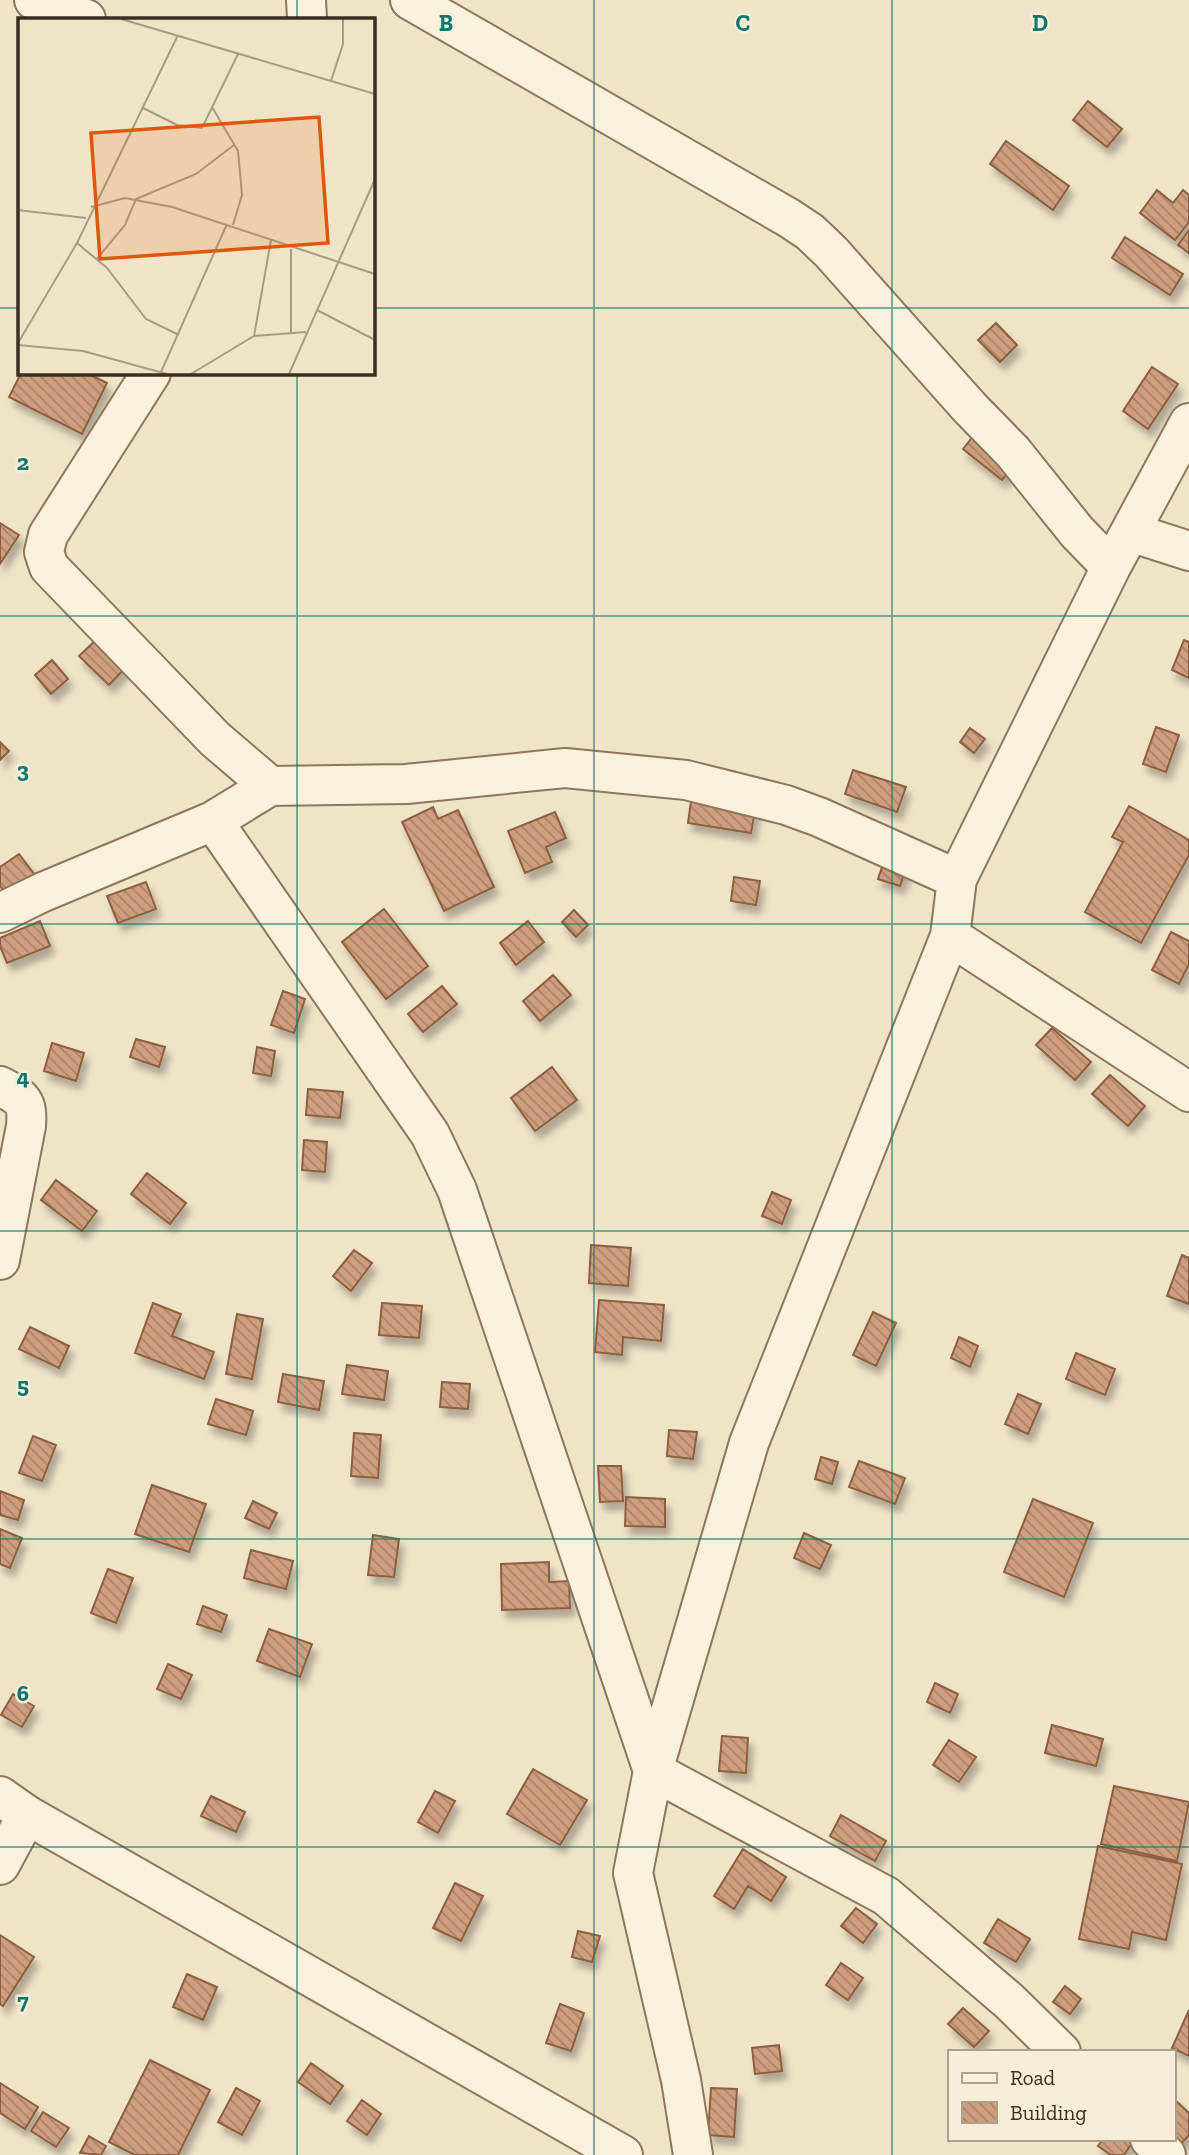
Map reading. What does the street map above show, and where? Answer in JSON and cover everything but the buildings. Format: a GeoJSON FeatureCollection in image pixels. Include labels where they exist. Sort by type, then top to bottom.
{"type":"FeatureCollection","features":[{"type":"Feature","properties":{"kind":"street"},"geometry":{"type":"LineString","coordinates":[[34,0],[83,18]]}},
{"type":"Feature","properties":{"kind":"street"},"geometry":{"type":"LineString","coordinates":[[306,0],[307,18]]}},
{"type":"Feature","properties":{"kind":"street"},"geometry":{"type":"LineString","coordinates":[[410,0],[810,232],[1013,452],[1111,568]]}},
{"type":"Feature","properties":{"kind":"street"},"geometry":{"type":"LineString","coordinates":[[150,374],[48,535],[44,552],[49,567],[215,739],[270,786]]}},
{"type":"Feature","properties":{"kind":"street"},"geometry":{"type":"LineString","coordinates":[[693,2155],[681,2081],[633,1873],[653,1771],[749,1443],[950,936],[957,879],[1111,568],[1189,423]]}},
{"type":"Feature","properties":{"kind":"street"},"geometry":{"type":"LineString","coordinates":[[1130,532],[1189,551]]}},
{"type":"Feature","properties":{"kind":"street"},"geometry":{"type":"LineString","coordinates":[[0,913],[43,892],[213,821],[270,786],[406,784],[565,768],[686,780],[786,805],[957,879]]}},
{"type":"Feature","properties":{"kind":"street"},"geometry":{"type":"LineString","coordinates":[[213,821],[430,1134],[457,1190],[653,1771],[886,1896],[1009,2001],[1059,2050]]}},
{"type":"Feature","properties":{"kind":"street"},"geometry":{"type":"LineString","coordinates":[[950,936],[1189,1092]]}},
{"type":"Feature","properties":{"kind":"street"},"geometry":{"type":"LineString","coordinates":[[0,1086],[20,1097],[27,1109],[0,1260]]}},
{"type":"Feature","properties":{"kind":"street"},"geometry":{"type":"LineString","coordinates":[[0,1865],[13,1805],[624,2155]]}},
{"type":"Feature","properties":{"kind":"street"},"geometry":{"type":"LineString","coordinates":[[1152,2141],[1166,2155]]}}]}
